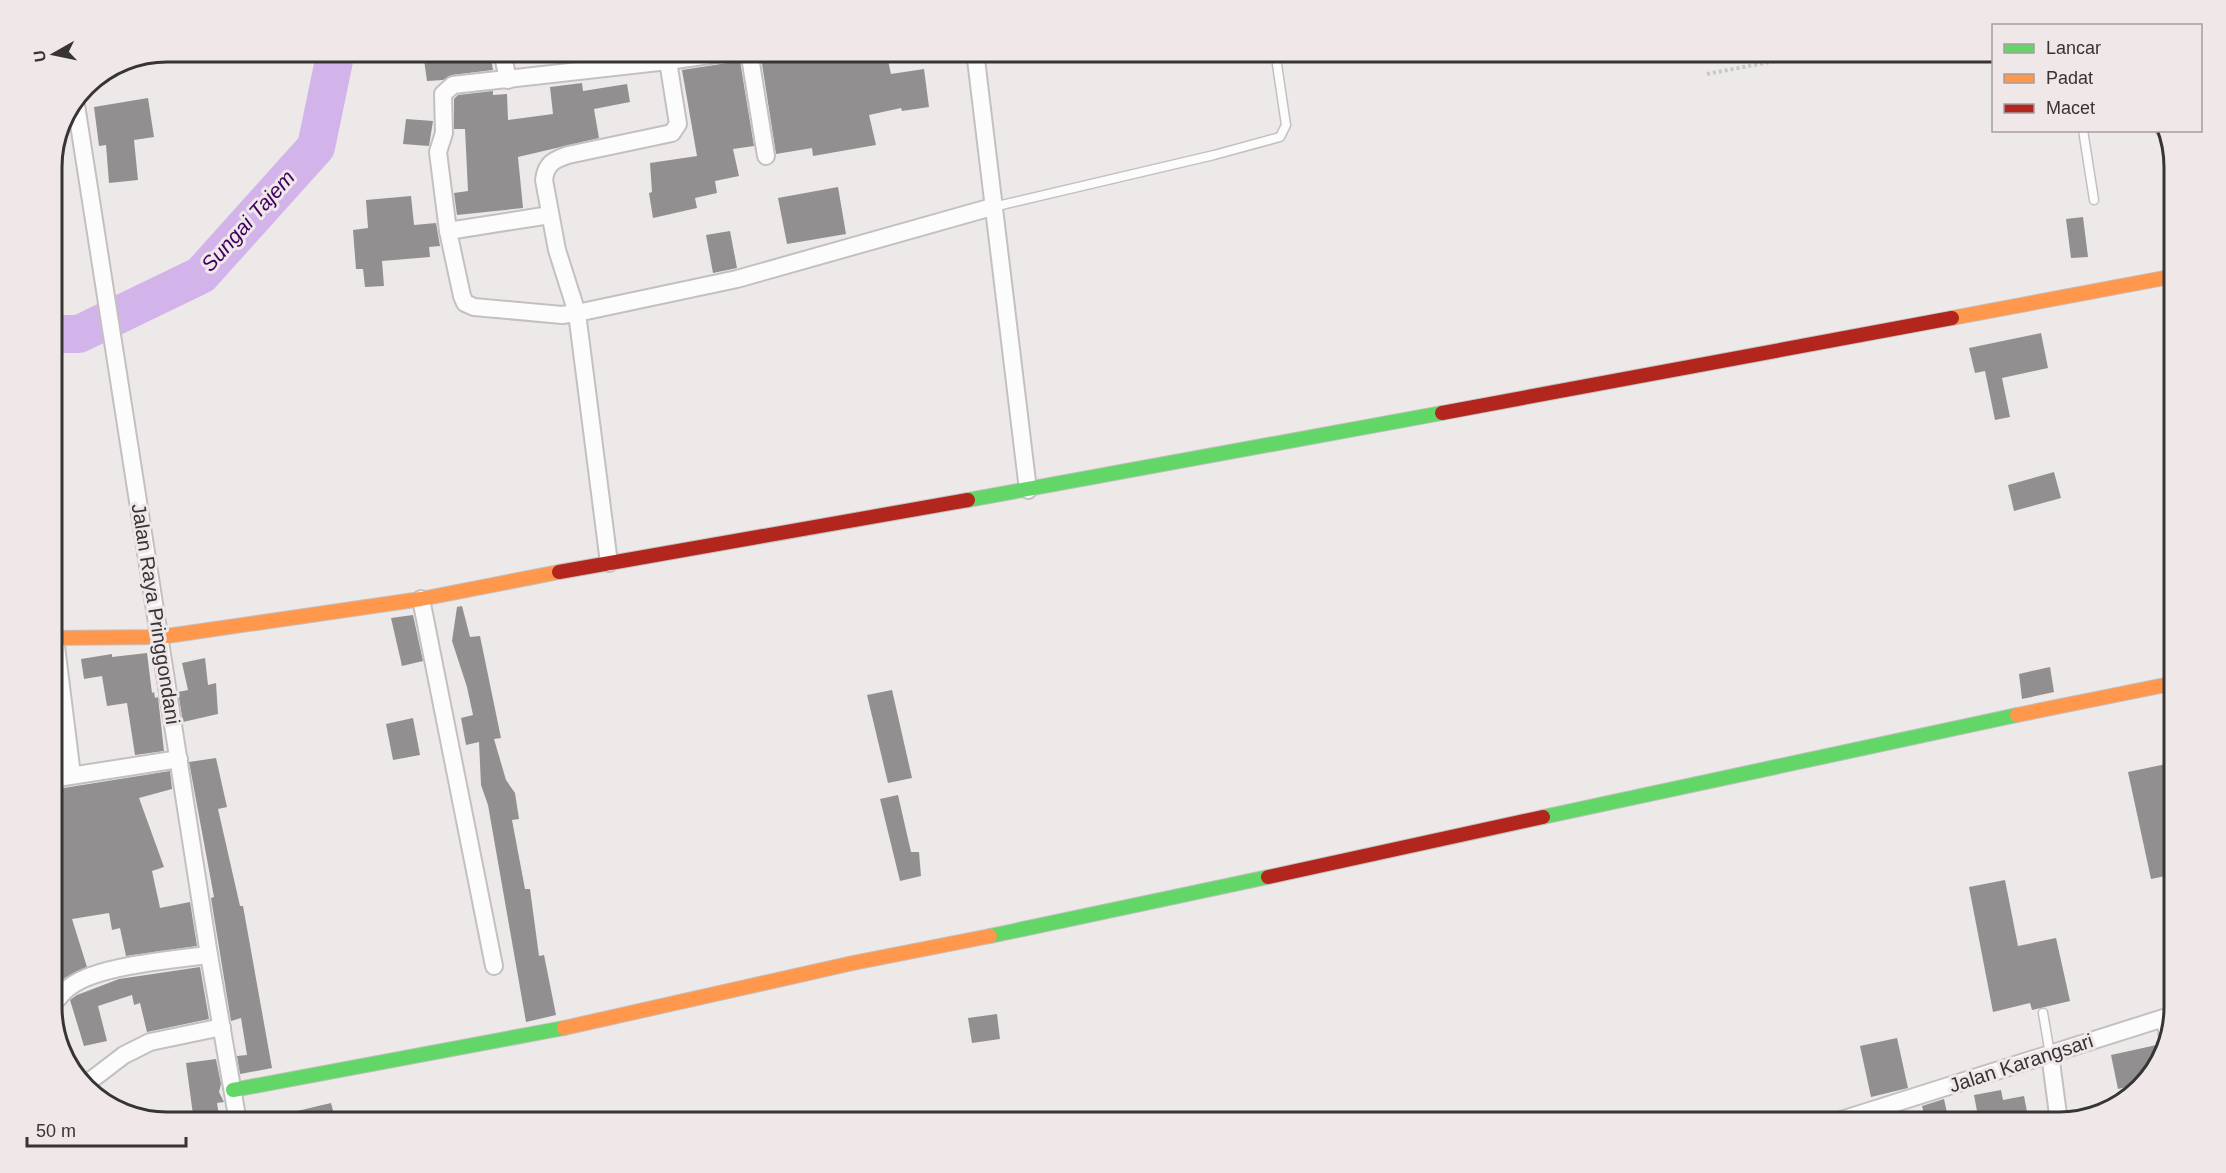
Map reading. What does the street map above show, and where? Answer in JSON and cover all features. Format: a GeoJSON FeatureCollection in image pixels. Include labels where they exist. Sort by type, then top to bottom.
{"type":"FeatureCollection","features":[{"type":"Feature","properties":{"kind":"street"},"geometry":{"type":"LineString","coordinates":[[504,62],[508,80]]}},
{"type":"Feature","properties":{"kind":"street"},"geometry":{"type":"LineString","coordinates":[[660,62],[453,86],[443,94],[444,133],[438,152],[448,231],[459,286],[465,303],[474,307],[562,315],[577,313],[737,279],[992,207]]}},
{"type":"Feature","properties":{"kind":"street"},"geometry":{"type":"LineString","coordinates":[[609,562],[577,313],[557,250],[544,180],[545,169],[554,160],[668,134],[676,129],[668,62]]}},
{"type":"Feature","properties":{"kind":"street"},"geometry":{"type":"LineString","coordinates":[[751,62],[766,156]]}},
{"type":"Feature","properties":{"kind":"street"},"geometry":{"type":"LineString","coordinates":[[976,62],[1028,490]]}},
{"type":"Feature","properties":{"kind":"street","name":"Jalan Raya Pringgondani"},"geometry":{"type":"LineString","coordinates":[[77,112],[209,955],[236,1112]]}},
{"type":"Feature","properties":{"kind":"street"},"geometry":{"type":"LineString","coordinates":[[448,231],[550,215]]}},
{"type":"Feature","properties":{"kind":"street"},"geometry":{"type":"LineString","coordinates":[[62,638],[160,637],[421,599],[609,562],[1028,490],[2164,278]]}},
{"type":"Feature","properties":{"kind":"street"},"geometry":{"type":"LineString","coordinates":[[421,599],[494,966]]}},
{"type":"Feature","properties":{"kind":"street"},"geometry":{"type":"LineString","coordinates":[[233,1090],[546,1032],[853,963],[1029,928],[2052,707],[2164,685]]}},
{"type":"Feature","properties":{"kind":"street"},"geometry":{"type":"LineString","coordinates":[[62,703],[72,775]]}},
{"type":"Feature","properties":{"kind":"street"},"geometry":{"type":"LineString","coordinates":[[62,777],[179,759]]}},
{"type":"Feature","properties":{"kind":"street"},"geometry":{"type":"LineString","coordinates":[[62,994],[72,984],[105,972],[209,955]]}},
{"type":"Feature","properties":{"kind":"street","name":"Jalan Karangsari"},"geometry":{"type":"LineString","coordinates":[[1866,1112],[2164,1018]]}},
{"type":"Feature","properties":{"kind":"street"},"geometry":{"type":"LineString","coordinates":[[92,1080],[124,1055],[150,1042],[222,1027]]}},
{"type":"Feature","properties":{"kind":"street"},"geometry":{"type":"LineString","coordinates":[[2049,1054],[2058,1112]]}},
{"type":"Feature","properties":{"kind":"lane"},"geometry":{"type":"LineString","coordinates":[[992,207],[1214,155],[1280,137],[1286,125],[1277,62]]}},
{"type":"Feature","properties":{"kind":"lane"},"geometry":{"type":"LineString","coordinates":[[2083,132],[2094,200]]}},
{"type":"Feature","properties":{"kind":"lane"},"geometry":{"type":"LineString","coordinates":[[2043,1013],[2049,1054]]}},
{"type":"Feature","properties":{"kind":"path"},"geometry":{"type":"LineString","coordinates":[[1707,74],[1770,62]]}},
{"type":"Feature","properties":{"kind":"building"},"geometry":{"type":"Polygon","coordinates":[[[424,62],[492,62],[493,70],[452,75],[443,80],[427,81],[424,62]]]}},
{"type":"Feature","properties":{"kind":"building"},"geometry":{"type":"Polygon","coordinates":[[[740,62],[754,146],[733,149],[739,176],[715,181],[717,193],[695,198],[697,208],[653,218],[649,193],[652,192],[650,163],[697,156],[682,70],[740,62]]]}},
{"type":"Feature","properties":{"kind":"building"},"geometry":{"type":"Polygon","coordinates":[[[762,62],[888,62],[891,74],[924,69],[929,107],[902,111],[901,108],[869,115],[876,145],[813,156],[812,148],[776,154],[762,62]]]}},
{"type":"Feature","properties":{"kind":"building"},"geometry":{"type":"Polygon","coordinates":[[[582,83],[583,91],[627,84],[630,102],[594,109],[599,138],[518,157],[523,208],[457,215],[454,193],[468,191],[465,129],[454,129],[454,99],[458,95],[493,91],[493,95],[507,94],[508,120],[553,114],[550,87],[582,83]]]}},
{"type":"Feature","properties":{"kind":"building"},"geometry":{"type":"Polygon","coordinates":[[[148,98],[154,137],[134,140],[138,180],[109,183],[106,145],[99,146],[94,107],[148,98]]]}},
{"type":"Feature","properties":{"kind":"building"},"geometry":{"type":"Polygon","coordinates":[[[406,119],[433,121],[429,146],[403,144],[406,119]]]}},
{"type":"Feature","properties":{"kind":"building"},"geometry":{"type":"Polygon","coordinates":[[[838,187],[846,234],[787,244],[778,198],[838,187]]]}},
{"type":"Feature","properties":{"kind":"building"},"geometry":{"type":"Polygon","coordinates":[[[411,196],[414,225],[436,223],[440,246],[429,247],[430,257],[382,261],[384,286],[365,287],[363,269],[356,269],[353,230],[368,228],[366,200],[411,196]]]}},
{"type":"Feature","properties":{"kind":"building"},"geometry":{"type":"Polygon","coordinates":[[[2083,217],[2088,257],[2071,258],[2066,219],[2083,217]]]}},
{"type":"Feature","properties":{"kind":"building"},"geometry":{"type":"Polygon","coordinates":[[[730,231],[737,268],[713,273],[706,235],[730,231]]]}},
{"type":"Feature","properties":{"kind":"building"},"geometry":{"type":"Polygon","coordinates":[[[2041,333],[2048,368],[2002,378],[2010,417],[1995,420],[1985,371],[1975,373],[1969,348],[2041,333]]]}},
{"type":"Feature","properties":{"kind":"building"},"geometry":{"type":"Polygon","coordinates":[[[2054,472],[2061,498],[2014,511],[2008,485],[2054,472]]]}},
{"type":"Feature","properties":{"kind":"building"},"geometry":{"type":"Polygon","coordinates":[[[462,606],[470,637],[480,636],[501,738],[494,739],[506,780],[515,793],[519,819],[512,820],[525,889],[530,889],[539,956],[544,955],[556,1015],[526,1022],[488,805],[481,785],[479,742],[466,745],[461,718],[473,715],[467,687],[452,641],[457,607],[462,606]]]}},
{"type":"Feature","properties":{"kind":"building"},"geometry":{"type":"Polygon","coordinates":[[[413,615],[423,661],[402,666],[391,618],[413,615]]]}},
{"type":"Feature","properties":{"kind":"building"},"geometry":{"type":"Polygon","coordinates":[[[147,653],[152,693],[154,692],[155,698],[158,697],[164,751],[135,755],[127,703],[107,706],[102,676],[84,679],[81,659],[112,654],[112,657],[147,653]]]}},
{"type":"Feature","properties":{"kind":"building"},"geometry":{"type":"Polygon","coordinates":[[[205,658],[208,685],[216,683],[218,714],[183,722],[178,692],[188,690],[182,663],[205,658]]]}},
{"type":"Feature","properties":{"kind":"building"},"geometry":{"type":"Polygon","coordinates":[[[2050,667],[2054,692],[2022,699],[2019,674],[2050,667]]]}},
{"type":"Feature","properties":{"kind":"building"},"geometry":{"type":"Polygon","coordinates":[[[892,690],[912,778],[888,783],[867,695],[892,690]]]}},
{"type":"Feature","properties":{"kind":"building"},"geometry":{"type":"Polygon","coordinates":[[[413,718],[420,755],[393,760],[386,724],[413,718]]]}},
{"type":"Feature","properties":{"kind":"building"},"geometry":{"type":"Polygon","coordinates":[[[216,758],[227,807],[218,809],[240,906],[243,906],[272,1068],[240,1074],[237,1056],[247,1055],[241,1018],[231,1021],[211,898],[214,897],[189,762],[216,758]]]}},
{"type":"Feature","properties":{"kind":"building"},"geometry":{"type":"Polygon","coordinates":[[[2164,764],[2164,876],[2151,879],[2128,772],[2164,764]]]}},
{"type":"Feature","properties":{"kind":"building"},"geometry":{"type":"Polygon","coordinates":[[[170,771],[172,789],[139,798],[164,867],[152,871],[160,908],[190,902],[197,946],[126,956],[120,928],[112,930],[109,913],[72,919],[87,967],[63,979],[62,788],[170,771]]]}},
{"type":"Feature","properties":{"kind":"building"},"geometry":{"type":"Polygon","coordinates":[[[898,795],[911,852],[919,852],[921,876],[900,881],[880,799],[898,795]]]}},
{"type":"Feature","properties":{"kind":"building"},"geometry":{"type":"Polygon","coordinates":[[[2005,880],[2018,946],[2056,938],[2070,1001],[2032,1010],[2030,1003],[1993,1012],[1969,887],[2005,880]]]}},
{"type":"Feature","properties":{"kind":"building"},"geometry":{"type":"Polygon","coordinates":[[[200,967],[209,1019],[147,1032],[140,1003],[134,1005],[132,995],[98,1006],[107,1041],[84,1046],[70,1000],[77,995],[119,979],[200,967]]]}},
{"type":"Feature","properties":{"kind":"building"},"geometry":{"type":"Polygon","coordinates":[[[997,1014],[1000,1039],[972,1043],[968,1018],[997,1014]]]}},
{"type":"Feature","properties":{"kind":"building"},"geometry":{"type":"Polygon","coordinates":[[[1897,1038],[1908,1088],[1871,1097],[1860,1046],[1897,1038]]]}},
{"type":"Feature","properties":{"kind":"building"},"geometry":{"type":"Polygon","coordinates":[[[2157,1045],[2147,1065],[2138,1076],[2126,1087],[2118,1089],[2111,1055],[2157,1045]]]}},
{"type":"Feature","properties":{"kind":"building"},"geometry":{"type":"Polygon","coordinates":[[[216,1059],[221,1084],[219,1092],[224,1102],[217,1103],[218,1112],[193,1112],[186,1063],[216,1059]]]}},
{"type":"Feature","properties":{"kind":"building"},"geometry":{"type":"Polygon","coordinates":[[[2001,1090],[2003,1100],[2024,1096],[2027,1112],[1977,1112],[1974,1095],[2001,1090]]]}},
{"type":"Feature","properties":{"kind":"building"},"geometry":{"type":"Polygon","coordinates":[[[1944,1099],[1947,1112],[1924,1112],[1922,1106],[1944,1099]]]}},
{"type":"Feature","properties":{"kind":"building"},"geometry":{"type":"Polygon","coordinates":[[[331,1103],[333,1112],[293,1112],[331,1103]]]}},
{"type":"Feature","properties":{"kind":"waterway","name":"Sungai Tajem"},"geometry":{"type":"LineString","coordinates":[[62,334],[79,334],[201,275],[316,147],[334,62]]}},
{"type":"Feature","properties":{"kind":"traffic: fast"},"geometry":{"type":"LineString","coordinates":[[968,500],[1442,413]]}},
{"type":"Feature","properties":{"kind":"traffic: fast"},"geometry":{"type":"LineString","coordinates":[[1543,817],[2017,715]]}},
{"type":"Feature","properties":{"kind":"traffic: fast"},"geometry":{"type":"LineString","coordinates":[[990,936],[1268,877]]}},
{"type":"Feature","properties":{"kind":"traffic: fast"},"geometry":{"type":"LineString","coordinates":[[233,1090],[564,1028]]}},
{"type":"Feature","properties":{"kind":"traffic: slow"},"geometry":{"type":"LineString","coordinates":[[1952,318],[2164,278]]}},
{"type":"Feature","properties":{"kind":"traffic: slow"},"geometry":{"type":"LineString","coordinates":[[62,638],[160,637],[421,599],[559,572]]}},
{"type":"Feature","properties":{"kind":"traffic: slow"},"geometry":{"type":"LineString","coordinates":[[2017,715],[2164,685]]}},
{"type":"Feature","properties":{"kind":"traffic: slow"},"geometry":{"type":"LineString","coordinates":[[564,1028],[853,963],[990,936]]}},
{"type":"Feature","properties":{"kind":"traffic: jam"},"geometry":{"type":"LineString","coordinates":[[1442,413],[1952,318]]}},
{"type":"Feature","properties":{"kind":"traffic: jam"},"geometry":{"type":"LineString","coordinates":[[559,572],[968,500]]}},
{"type":"Feature","properties":{"kind":"traffic: jam"},"geometry":{"type":"LineString","coordinates":[[1268,877],[1543,817]]}}]}
